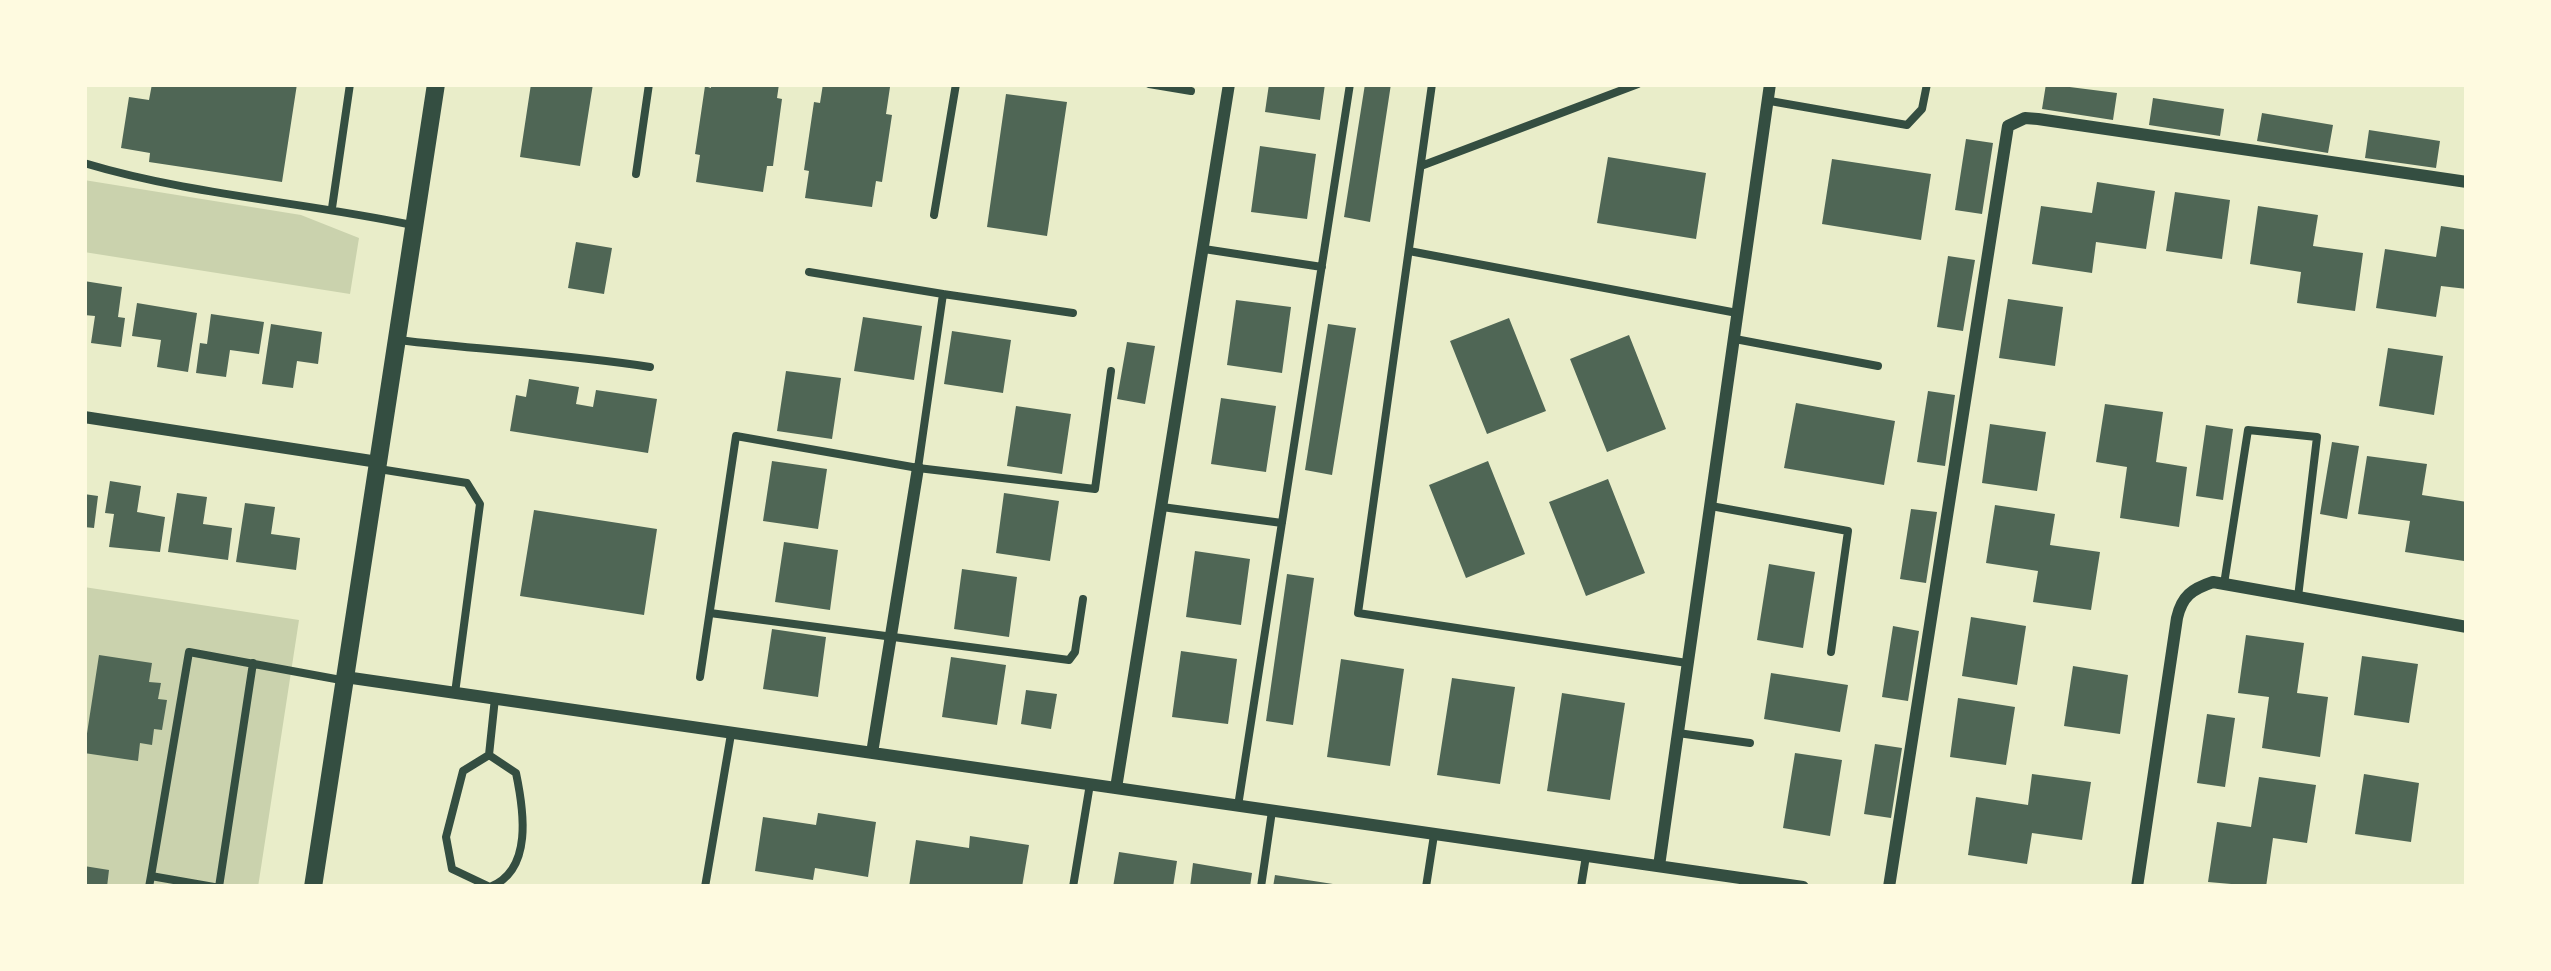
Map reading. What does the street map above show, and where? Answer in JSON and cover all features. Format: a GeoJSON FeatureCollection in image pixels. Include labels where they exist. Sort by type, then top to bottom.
{"type":"FeatureCollection","features":[{"type":"Feature","properties":{"kind":"street"},"geometry":{"type":"LineString","coordinates":[[313,887],[436,84]]}},
{"type":"Feature","properties":{"kind":"street"},"geometry":{"type":"LineString","coordinates":[[1116,788],[1229,84]]}},
{"type":"Feature","properties":{"kind":"street"},"geometry":{"type":"LineString","coordinates":[[1659,866],[1770,84]]}},
{"type":"Feature","properties":{"kind":"street"},"geometry":{"type":"LineString","coordinates":[[1889,887],[2005,136],[2016,120],[2038,119],[2467,182]]}},
{"type":"Feature","properties":{"kind":"street"},"geometry":{"type":"LineString","coordinates":[[84,417],[378,465]]}},
{"type":"Feature","properties":{"kind":"street"},"geometry":{"type":"LineString","coordinates":[[872,753],[918,468]]}},
{"type":"Feature","properties":{"kind":"street"},"geometry":{"type":"LineString","coordinates":[[2138,887],[2177,618],[2180,602],[2194,588],[2213,582],[2467,627]]}},
{"type":"Feature","properties":{"kind":"street"},"geometry":{"type":"LineString","coordinates":[[345,679],[1659,866],[1745,883],[1803,887]]}},
{"type":"Feature","properties":{"kind":"lane"},"geometry":{"type":"LineString","coordinates":[[332,208],[350,84]]}},
{"type":"Feature","properties":{"kind":"lane"},"geometry":{"type":"LineString","coordinates":[[636,174],[649,84]]}},
{"type":"Feature","properties":{"kind":"lane"},"geometry":{"type":"LineString","coordinates":[[934,215],[956,84]]}},
{"type":"Feature","properties":{"kind":"lane"},"geometry":{"type":"LineString","coordinates":[[1149,84],[1191,91]]}},
{"type":"Feature","properties":{"kind":"lane"},"geometry":{"type":"LineString","coordinates":[[1238,806],[1350,84]]}},
{"type":"Feature","properties":{"kind":"lane"},"geometry":{"type":"LineString","coordinates":[[1432,84],[1358,613],[1688,663]]}},
{"type":"Feature","properties":{"kind":"lane"},"geometry":{"type":"LineString","coordinates":[[1421,166],[1638,84]]}},
{"type":"Feature","properties":{"kind":"lane"},"geometry":{"type":"LineString","coordinates":[[1770,101],[1907,125],[1922,109],[1927,84]]}},
{"type":"Feature","properties":{"kind":"lane"},"geometry":{"type":"LineString","coordinates":[[84,164],[130,177],[414,225]]}},
{"type":"Feature","properties":{"kind":"lane"},"geometry":{"type":"LineString","coordinates":[[1202,248],[1322,267]]}},
{"type":"Feature","properties":{"kind":"lane"},"geometry":{"type":"LineString","coordinates":[[1409,251],[1739,313]]}},
{"type":"Feature","properties":{"kind":"lane"},"geometry":{"type":"LineString","coordinates":[[809,272],[1073,313]]}},
{"type":"Feature","properties":{"kind":"lane"},"geometry":{"type":"LineString","coordinates":[[918,468],[943,294]]}},
{"type":"Feature","properties":{"kind":"lane"},"geometry":{"type":"LineString","coordinates":[[1736,339],[1878,366]]}},
{"type":"Feature","properties":{"kind":"lane"},"geometry":{"type":"LineString","coordinates":[[397,340],[574,355],[650,367]]}},
{"type":"Feature","properties":{"kind":"lane"},"geometry":{"type":"LineString","coordinates":[[700,677],[736,436],[918,468],[1095,489],[1112,371]]}},
{"type":"Feature","properties":{"kind":"lane"},"geometry":{"type":"LineString","coordinates":[[2224,584],[2248,430],[2317,437],[2298,597]]}},
{"type":"Feature","properties":{"kind":"lane"},"geometry":{"type":"LineString","coordinates":[[378,465],[467,483],[480,504],[455,693]]}},
{"type":"Feature","properties":{"kind":"lane"},"geometry":{"type":"LineString","coordinates":[[1711,506],[1848,531],[1831,652]]}},
{"type":"Feature","properties":{"kind":"lane"},"geometry":{"type":"LineString","coordinates":[[1161,507],[1282,523]]}},
{"type":"Feature","properties":{"kind":"lane"},"geometry":{"type":"LineString","coordinates":[[710,613],[1069,661],[1076,652],[1083,599]]}},
{"type":"Feature","properties":{"kind":"lane"},"geometry":{"type":"LineString","coordinates":[[253,663],[216,887],[150,882],[189,652],[253,663],[345,679]]}},
{"type":"Feature","properties":{"kind":"lane"},"geometry":{"type":"LineString","coordinates":[[488,755],[495,698]]}},
{"type":"Feature","properties":{"kind":"lane"},"geometry":{"type":"LineString","coordinates":[[705,887],[731,733]]}},
{"type":"Feature","properties":{"kind":"lane"},"geometry":{"type":"LineString","coordinates":[[1678,733],[1750,743]]}},
{"type":"Feature","properties":{"kind":"lane"},"geometry":{"type":"LineString","coordinates":[[488,755],[515,773],[523,805],[519,862],[507,880],[490,886],[452,869],[446,837],[463,771],[488,755]]}},
{"type":"Feature","properties":{"kind":"lane"},"geometry":{"type":"LineString","coordinates":[[1073,887],[1090,784]]}},
{"type":"Feature","properties":{"kind":"lane"},"geometry":{"type":"LineString","coordinates":[[1261,887],[1272,811]]}},
{"type":"Feature","properties":{"kind":"lane"},"geometry":{"type":"LineString","coordinates":[[1426,887],[1435,834]]}},
{"type":"Feature","properties":{"kind":"lane"},"geometry":{"type":"LineString","coordinates":[[1582,887],[1586,856]]}},
{"type":"Feature","properties":{"kind":"green space"},"geometry":{"type":"Polygon","coordinates":[[[84,180],[301,215],[359,238],[350,294],[84,252],[84,180]]]}},
{"type":"Feature","properties":{"kind":"green space"},"geometry":{"type":"Polygon","coordinates":[[[84,587],[299,620],[258,887],[84,887],[84,587]]]}},
{"type":"Feature","properties":{"kind":"building"},"geometry":{"type":"Polygon","coordinates":[[[152,84],[297,84],[282,182],[149,162],[150,153],[121,148],[129,97],[149,100],[152,84]]]}},
{"type":"Feature","properties":{"kind":"building"},"geometry":{"type":"Polygon","coordinates":[[[531,84],[593,84],[580,166],[520,157],[531,84]]]}},
{"type":"Feature","properties":{"kind":"building"},"geometry":{"type":"Polygon","coordinates":[[[711,84],[779,84],[777,98],[782,99],[773,166],[767,166],[763,192],[696,182],[700,155],[695,154],[705,86],[711,88],[711,84]]]}},
{"type":"Feature","properties":{"kind":"building"},"geometry":{"type":"Polygon","coordinates":[[[823,84],[890,87],[886,114],[892,115],[882,182],[876,181],[872,207],[805,198],[809,171],[804,170],[814,102],[820,103],[823,84]]]}},
{"type":"Feature","properties":{"kind":"building"},"geometry":{"type":"Polygon","coordinates":[[[1269,84],[1325,84],[1320,120],[1265,112],[1269,84]]]}},
{"type":"Feature","properties":{"kind":"building"},"geometry":{"type":"Polygon","coordinates":[[[1365,84],[1391,84],[1370,222],[1344,217],[1365,84]]]}},
{"type":"Feature","properties":{"kind":"building"},"geometry":{"type":"Polygon","coordinates":[[[2046,84],[2117,93],[2113,120],[2042,109],[2046,84]]]}},
{"type":"Feature","properties":{"kind":"building"},"geometry":{"type":"Polygon","coordinates":[[[1006,94],[1067,102],[1047,236],[987,227],[1006,94]]]}},
{"type":"Feature","properties":{"kind":"building"},"geometry":{"type":"Polygon","coordinates":[[[2153,98],[2224,109],[2220,136],[2149,125],[2153,98]]]}},
{"type":"Feature","properties":{"kind":"building"},"geometry":{"type":"Polygon","coordinates":[[[2262,113],[2333,125],[2328,153],[2257,141],[2262,113]]]}},
{"type":"Feature","properties":{"kind":"building"},"geometry":{"type":"Polygon","coordinates":[[[2369,130],[2440,141],[2436,168],[2365,158],[2369,130]]]}},
{"type":"Feature","properties":{"kind":"building"},"geometry":{"type":"Polygon","coordinates":[[[1966,139],[1993,143],[1982,214],[1955,210],[1966,139]]]}},
{"type":"Feature","properties":{"kind":"building"},"geometry":{"type":"Polygon","coordinates":[[[1260,146],[1316,154],[1307,219],[1251,212],[1260,146]]]}},
{"type":"Feature","properties":{"kind":"building"},"geometry":{"type":"Polygon","coordinates":[[[1608,157],[1706,173],[1696,239],[1597,223],[1608,157]]]}},
{"type":"Feature","properties":{"kind":"building"},"geometry":{"type":"Polygon","coordinates":[[[1832,159],[1931,174],[1921,240],[1822,224],[1832,159]]]}},
{"type":"Feature","properties":{"kind":"building"},"geometry":{"type":"Polygon","coordinates":[[[2097,182],[2155,191],[2146,249],[2096,242],[2092,273],[2032,264],[2041,206],[2092,213],[2097,182]]]}},
{"type":"Feature","properties":{"kind":"building"},"geometry":{"type":"Polygon","coordinates":[[[2175,192],[2230,200],[2222,259],[2166,251],[2175,192]]]}},
{"type":"Feature","properties":{"kind":"building"},"geometry":{"type":"Polygon","coordinates":[[[2258,206],[2318,215],[2313,246],[2363,253],[2355,311],[2297,303],[2301,272],[2250,264],[2258,206]]]}},
{"type":"Feature","properties":{"kind":"building"},"geometry":{"type":"Polygon","coordinates":[[[2441,226],[2467,230],[2467,289],[2441,286],[2436,317],[2376,308],[2385,249],[2436,257],[2441,226]]]}},
{"type":"Feature","properties":{"kind":"building"},"geometry":{"type":"Polygon","coordinates":[[[576,242],[612,248],[604,294],[568,288],[576,242]]]}},
{"type":"Feature","properties":{"kind":"building"},"geometry":{"type":"Polygon","coordinates":[[[1948,256],[1975,260],[1963,331],[1937,327],[1948,256]]]}},
{"type":"Feature","properties":{"kind":"building"},"geometry":{"type":"Polygon","coordinates":[[[84,281],[122,287],[121,347],[91,343],[95,316],[84,315],[84,281]]]}},
{"type":"Feature","properties":{"kind":"building"},"geometry":{"type":"Polygon","coordinates":[[[2008,299],[2063,307],[2055,366],[1999,358],[2008,299]]]}},
{"type":"Feature","properties":{"kind":"building"},"geometry":{"type":"Polygon","coordinates":[[[1236,300],[1291,307],[1282,373],[1227,365],[1236,300]]]}},
{"type":"Feature","properties":{"kind":"building"},"geometry":{"type":"Polygon","coordinates":[[[137,303],[197,313],[188,372],[157,367],[161,340],[132,336],[137,303]]]}},
{"type":"Feature","properties":{"kind":"building"},"geometry":{"type":"Polygon","coordinates":[[[211,314],[264,322],[259,354],[230,350],[226,377],[196,373],[211,314]]]}},
{"type":"Feature","properties":{"kind":"building"},"geometry":{"type":"Polygon","coordinates":[[[863,317],[922,326],[914,380],[854,371],[863,317]]]}},
{"type":"Feature","properties":{"kind":"building"},"geometry":{"type":"Polygon","coordinates":[[[1509,318],[1546,411],[1487,434],[1450,341],[1509,318]]]}},
{"type":"Feature","properties":{"kind":"building"},"geometry":{"type":"Polygon","coordinates":[[[271,324],[322,332],[318,364],[297,361],[293,388],[262,384],[271,324]]]}},
{"type":"Feature","properties":{"kind":"building"},"geometry":{"type":"Polygon","coordinates":[[[1328,324],[1356,328],[1332,475],[1305,470],[1328,324]]]}},
{"type":"Feature","properties":{"kind":"building"},"geometry":{"type":"Polygon","coordinates":[[[952,331],[1011,340],[1003,393],[944,384],[952,331]]]}},
{"type":"Feature","properties":{"kind":"building"},"geometry":{"type":"Polygon","coordinates":[[[1629,335],[1666,429],[1607,452],[1570,359],[1629,335]]]}},
{"type":"Feature","properties":{"kind":"building"},"geometry":{"type":"Polygon","coordinates":[[[1127,342],[1155,346],[1145,404],[1117,399],[1127,342]]]}},
{"type":"Feature","properties":{"kind":"building"},"geometry":{"type":"Polygon","coordinates":[[[2388,348],[2443,356],[2434,415],[2379,406],[2388,348]]]}},
{"type":"Feature","properties":{"kind":"building"},"geometry":{"type":"Polygon","coordinates":[[[786,371],[841,378],[832,439],[777,431],[786,371]]]}},
{"type":"Feature","properties":{"kind":"building"},"geometry":{"type":"Polygon","coordinates":[[[529,379],[579,387],[576,404],[593,407],[596,390],[657,399],[648,453],[510,431],[516,395],[526,397],[529,379]]]}},
{"type":"Feature","properties":{"kind":"building"},"geometry":{"type":"Polygon","coordinates":[[[1928,391],[1955,395],[1945,466],[1917,462],[1928,391]]]}},
{"type":"Feature","properties":{"kind":"building"},"geometry":{"type":"Polygon","coordinates":[[[1221,398],[1276,406],[1266,472],[1211,464],[1221,398]]]}},
{"type":"Feature","properties":{"kind":"building"},"geometry":{"type":"Polygon","coordinates":[[[1796,403],[1895,421],[1884,485],[1784,468],[1796,403]]]}},
{"type":"Feature","properties":{"kind":"building"},"geometry":{"type":"Polygon","coordinates":[[[2105,404],[2163,412],[2156,462],[2187,467],[2179,527],[2120,518],[2127,467],[2096,462],[2105,404]]]}},
{"type":"Feature","properties":{"kind":"building"},"geometry":{"type":"Polygon","coordinates":[[[1016,406],[1071,414],[1062,474],[1007,466],[1016,406]]]}},
{"type":"Feature","properties":{"kind":"building"},"geometry":{"type":"Polygon","coordinates":[[[1990,424],[2046,432],[2037,491],[1982,483],[1990,424]]]}},
{"type":"Feature","properties":{"kind":"building"},"geometry":{"type":"Polygon","coordinates":[[[2206,425],[2233,429],[2223,500],[2196,496],[2206,425]]]}},
{"type":"Feature","properties":{"kind":"building"},"geometry":{"type":"Polygon","coordinates":[[[2332,442],[2359,446],[2347,519],[2320,514],[2332,442]]]}},
{"type":"Feature","properties":{"kind":"building"},"geometry":{"type":"Polygon","coordinates":[[[2367,456],[2427,464],[2422,495],[2467,502],[2464,561],[2405,552],[2410,521],[2358,514],[2367,456]]]}},
{"type":"Feature","properties":{"kind":"building"},"geometry":{"type":"Polygon","coordinates":[[[772,461],[827,469],[818,529],[763,521],[772,461]]]}},
{"type":"Feature","properties":{"kind":"building"},"geometry":{"type":"Polygon","coordinates":[[[1488,461],[1525,554],[1466,578],[1429,485],[1488,461]]]}},
{"type":"Feature","properties":{"kind":"building"},"geometry":{"type":"Polygon","coordinates":[[[1608,479],[1645,573],[1586,596],[1549,502],[1608,479]]]}},
{"type":"Feature","properties":{"kind":"building"},"geometry":{"type":"Polygon","coordinates":[[[110,481],[141,486],[137,512],[165,517],[160,552],[109,547],[114,514],[105,513],[110,481]]]}},
{"type":"Feature","properties":{"kind":"building"},"geometry":{"type":"Polygon","coordinates":[[[177,493],[207,497],[203,524],[232,528],[228,560],[168,552],[177,493]]]}},
{"type":"Feature","properties":{"kind":"building"},"geometry":{"type":"Polygon","coordinates":[[[1004,493],[1059,501],[1050,561],[996,553],[1004,493]]]}},
{"type":"Feature","properties":{"kind":"building"},"geometry":{"type":"Polygon","coordinates":[[[84,494],[98,496],[94,528],[84,527],[84,494]]]}},
{"type":"Feature","properties":{"kind":"building"},"geometry":{"type":"Polygon","coordinates":[[[245,503],[275,507],[271,534],[300,538],[296,570],[236,562],[245,503]]]}},
{"type":"Feature","properties":{"kind":"building"},"geometry":{"type":"Polygon","coordinates":[[[1995,505],[2055,514],[2050,545],[2100,552],[2091,610],[2033,602],[2038,571],[1986,563],[1995,505]]]}},
{"type":"Feature","properties":{"kind":"building"},"geometry":{"type":"Polygon","coordinates":[[[1911,509],[1937,512],[1926,583],[1900,579],[1911,509]]]}},
{"type":"Feature","properties":{"kind":"building"},"geometry":{"type":"Polygon","coordinates":[[[534,510],[657,529],[644,615],[520,596],[534,510]]]}},
{"type":"Feature","properties":{"kind":"building"},"geometry":{"type":"Polygon","coordinates":[[[784,542],[838,550],[830,610],[775,602],[784,542]]]}},
{"type":"Feature","properties":{"kind":"building"},"geometry":{"type":"Polygon","coordinates":[[[1195,551],[1250,559],[1241,625],[1186,617],[1195,551]]]}},
{"type":"Feature","properties":{"kind":"building"},"geometry":{"type":"Polygon","coordinates":[[[1769,564],[1815,572],[1803,648],[1757,640],[1769,564]]]}},
{"type":"Feature","properties":{"kind":"building"},"geometry":{"type":"Polygon","coordinates":[[[962,569],[1017,577],[1009,637],[954,629],[962,569]]]}},
{"type":"Feature","properties":{"kind":"building"},"geometry":{"type":"Polygon","coordinates":[[[1287,574],[1314,578],[1293,725],[1266,721],[1287,574]]]}},
{"type":"Feature","properties":{"kind":"building"},"geometry":{"type":"Polygon","coordinates":[[[1971,617],[2026,626],[2017,685],[1962,676],[1971,617]]]}},
{"type":"Feature","properties":{"kind":"building"},"geometry":{"type":"Polygon","coordinates":[[[1893,626],[1919,631],[1908,701],[1882,697],[1893,626]]]}},
{"type":"Feature","properties":{"kind":"building"},"geometry":{"type":"Polygon","coordinates":[[[772,629],[826,637],[818,697],[763,689],[772,629]]]}},
{"type":"Feature","properties":{"kind":"building"},"geometry":{"type":"Polygon","coordinates":[[[2246,635],[2304,643],[2297,693],[2328,697],[2320,757],[2262,748],[2269,697],[2238,693],[2246,635]]]}},
{"type":"Feature","properties":{"kind":"building"},"geometry":{"type":"Polygon","coordinates":[[[1181,651],[1237,659],[1228,724],[1172,717],[1181,651]]]}},
{"type":"Feature","properties":{"kind":"building"},"geometry":{"type":"Polygon","coordinates":[[[99,655],[152,663],[149,682],[161,683],[158,699],[167,700],[162,730],[154,729],[152,745],[140,743],[138,761],[84,753],[99,655]]]}},
{"type":"Feature","properties":{"kind":"building"},"geometry":{"type":"Polygon","coordinates":[[[2362,656],[2418,664],[2409,723],[2354,715],[2362,656]]]}},
{"type":"Feature","properties":{"kind":"building"},"geometry":{"type":"Polygon","coordinates":[[[951,657],[1006,665],[997,725],[942,717],[951,657]]]}},
{"type":"Feature","properties":{"kind":"building"},"geometry":{"type":"Polygon","coordinates":[[[1341,659],[1404,669],[1390,766],[1327,757],[1341,659]]]}},
{"type":"Feature","properties":{"kind":"building"},"geometry":{"type":"Polygon","coordinates":[[[2073,666],[2128,675],[2120,734],[2064,726],[2073,666]]]}},
{"type":"Feature","properties":{"kind":"building"},"geometry":{"type":"Polygon","coordinates":[[[1771,673],[1848,685],[1840,732],[1764,719],[1771,673]]]}},
{"type":"Feature","properties":{"kind":"building"},"geometry":{"type":"Polygon","coordinates":[[[1452,678],[1515,687],[1500,784],[1437,775],[1452,678]]]}},
{"type":"Feature","properties":{"kind":"building"},"geometry":{"type":"Polygon","coordinates":[[[1026,690],[1057,694],[1051,729],[1021,724],[1026,690]]]}},
{"type":"Feature","properties":{"kind":"building"},"geometry":{"type":"Polygon","coordinates":[[[1562,693],[1625,703],[1610,800],[1547,791],[1562,693]]]}},
{"type":"Feature","properties":{"kind":"building"},"geometry":{"type":"Polygon","coordinates":[[[1958,698],[2015,707],[2006,765],[1950,757],[1958,698]]]}},
{"type":"Feature","properties":{"kind":"building"},"geometry":{"type":"Polygon","coordinates":[[[2207,714],[2235,718],[2225,787],[2197,783],[2207,714]]]}},
{"type":"Feature","properties":{"kind":"building"},"geometry":{"type":"Polygon","coordinates":[[[1875,744],[1902,748],[1891,818],[1864,814],[1875,744]]]}},
{"type":"Feature","properties":{"kind":"building"},"geometry":{"type":"Polygon","coordinates":[[[1795,753],[1842,760],[1830,836],[1783,828],[1795,753]]]}},
{"type":"Feature","properties":{"kind":"building"},"geometry":{"type":"Polygon","coordinates":[[[2032,774],[2091,782],[2082,840],[2032,833],[2027,864],[1968,855],[1976,797],[2028,805],[2032,774]]]}},
{"type":"Feature","properties":{"kind":"building"},"geometry":{"type":"Polygon","coordinates":[[[2364,774],[2419,783],[2411,842],[2355,834],[2364,774]]]}},
{"type":"Feature","properties":{"kind":"building"},"geometry":{"type":"Polygon","coordinates":[[[2259,777],[2316,785],[2307,843],[2273,838],[2266,887],[2208,882],[2217,822],[2251,827],[2259,777]]]}},
{"type":"Feature","properties":{"kind":"building"},"geometry":{"type":"Polygon","coordinates":[[[818,813],[876,822],[868,877],[815,868],[813,880],[755,871],[763,817],[816,825],[818,813]]]}},
{"type":"Feature","properties":{"kind":"building"},"geometry":{"type":"Polygon","coordinates":[[[970,836],[1029,845],[1022,887],[909,887],[916,840],[969,848],[970,836]]]}},
{"type":"Feature","properties":{"kind":"building"},"geometry":{"type":"Polygon","coordinates":[[[1119,852],[1177,861],[1173,887],[1113,887],[1119,852]]]}},
{"type":"Feature","properties":{"kind":"building"},"geometry":{"type":"Polygon","coordinates":[[[1193,863],[1252,873],[1250,887],[1190,887],[1193,863]]]}},
{"type":"Feature","properties":{"kind":"building"},"geometry":{"type":"Polygon","coordinates":[[[84,866],[109,870],[107,887],[84,887],[84,866]]]}},
{"type":"Feature","properties":{"kind":"building"},"geometry":{"type":"Polygon","coordinates":[[[1275,875],[1333,884],[1333,887],[1273,887],[1275,875]]]}}]}
